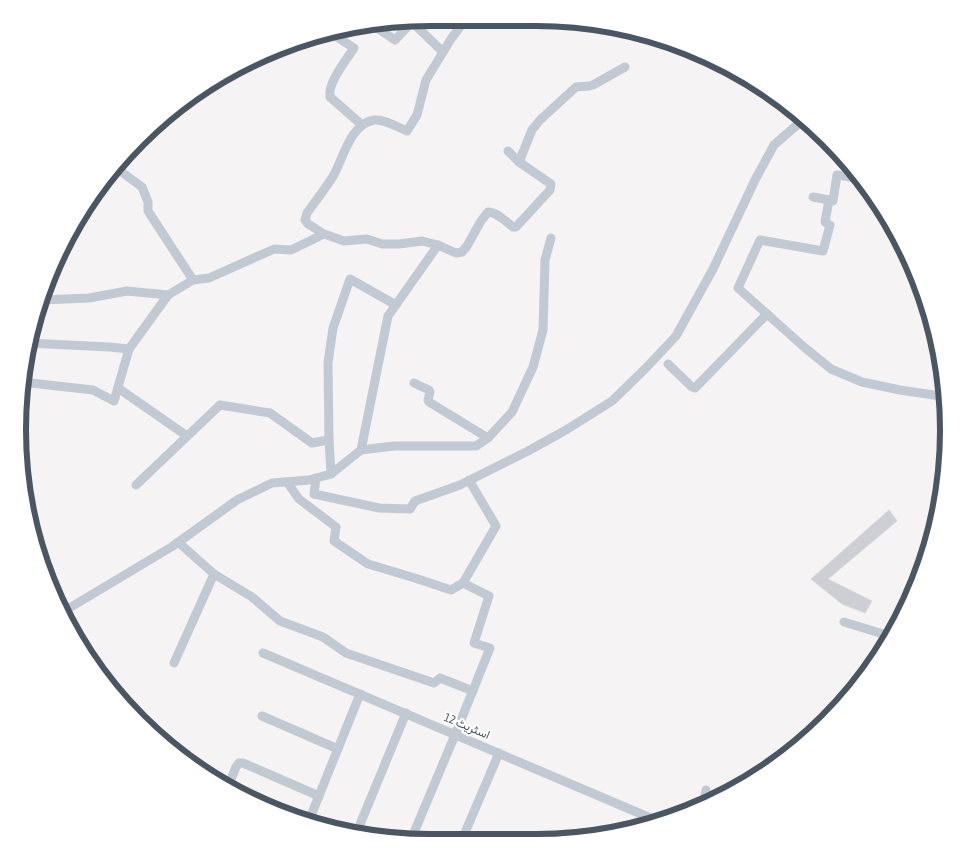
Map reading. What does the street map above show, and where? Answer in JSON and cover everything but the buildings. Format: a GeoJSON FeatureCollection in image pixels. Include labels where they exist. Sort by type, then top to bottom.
{"type":"FeatureCollection","features":[{"type":"Feature","properties":{"kind":"street"},"geometry":{"type":"LineString","coordinates":[[461,26],[426,80],[417,115],[407,131],[383,121],[373,120],[362,125],[352,137],[333,177],[306,213],[305,220],[324,234],[344,241],[367,239],[382,244],[399,244],[422,240],[456,253],[462,252],[488,212],[496,214],[513,227],[518,226],[550,190],[551,184],[508,152]]}},
{"type":"Feature","properties":{"kind":"street"},"geometry":{"type":"LineString","coordinates":[[380,30],[395,40],[407,27]]}},
{"type":"Feature","properties":{"kind":"street"},"geometry":{"type":"LineString","coordinates":[[417,27],[443,52]]}},
{"type":"Feature","properties":{"kind":"street"},"geometry":{"type":"LineString","coordinates":[[337,37],[354,48],[332,83],[329,92],[330,97],[362,125]]}},
{"type":"Feature","properties":{"kind":"street"},"geometry":{"type":"LineString","coordinates":[[519,162],[532,130],[540,120],[576,87],[593,85],[625,67]]}},
{"type":"Feature","properties":{"kind":"street"},"geometry":{"type":"LineString","coordinates":[[316,478],[314,494],[379,508],[410,509],[415,501],[460,485],[559,435],[612,401],[676,336],[713,269],[755,180],[774,145],[799,123]]}},
{"type":"Feature","properties":{"kind":"street"},"geometry":{"type":"LineString","coordinates":[[121,171],[142,187],[148,202],[148,211],[193,280]]}},
{"type":"Feature","properties":{"kind":"street"},"geometry":{"type":"LineString","coordinates":[[814,197],[833,201],[837,175],[850,177]]}},
{"type":"Feature","properties":{"kind":"street"},"geometry":{"type":"LineString","coordinates":[[829,200],[825,222],[830,225],[822,251],[760,240],[738,288],[831,369],[862,382],[938,396]]}},
{"type":"Feature","properties":{"kind":"street"},"geometry":{"type":"LineString","coordinates":[[29,383],[93,390],[114,401],[129,349],[168,295],[193,280],[209,278],[274,249],[291,250],[324,234]]}},
{"type":"Feature","properties":{"kind":"street"},"geometry":{"type":"LineString","coordinates":[[68,609],[178,542],[237,500],[272,483],[309,480],[332,474],[362,450],[394,446],[476,446],[488,438],[512,412],[533,367],[543,330],[545,260],[551,238]]}},
{"type":"Feature","properties":{"kind":"street"},"geometry":{"type":"LineString","coordinates":[[362,450],[388,316],[438,245]]}},
{"type":"Feature","properties":{"kind":"street"},"geometry":{"type":"LineString","coordinates":[[332,474],[329,440],[328,362],[333,328],[350,279],[396,305]]}},
{"type":"Feature","properties":{"kind":"street"},"geometry":{"type":"LineString","coordinates":[[48,300],[89,298],[128,291],[168,295]]}},
{"type":"Feature","properties":{"kind":"street"},"geometry":{"type":"LineString","coordinates":[[668,364],[692,387],[696,388],[767,314]]}},
{"type":"Feature","properties":{"kind":"street"},"geometry":{"type":"LineString","coordinates":[[36,343],[129,349]]}},
{"type":"Feature","properties":{"kind":"street"},"geometry":{"type":"LineString","coordinates":[[414,383],[429,390],[429,402],[488,438]]}},
{"type":"Feature","properties":{"kind":"street"},"geometry":{"type":"LineString","coordinates":[[118,388],[187,436]]}},
{"type":"Feature","properties":{"kind":"street"},"geometry":{"type":"LineString","coordinates":[[136,485],[220,405],[270,413],[312,443],[329,440]]}},
{"type":"Feature","properties":{"kind":"street"},"geometry":{"type":"LineString","coordinates":[[287,482],[299,499],[336,527],[334,541],[368,564],[451,590],[462,583],[496,526],[469,480]]}},
{"type":"Feature","properties":{"kind":"street"},"geometry":{"type":"LineString","coordinates":[[178,542],[214,574],[252,597],[280,620],[323,637],[346,653],[434,683],[440,678],[473,691]]}},
{"type":"Feature","properties":{"kind":"street"},"geometry":{"type":"LineString","coordinates":[[174,663],[214,574]]}},
{"type":"Feature","properties":{"kind":"street"},"geometry":{"type":"LineString","coordinates":[[414,833],[490,648],[474,644],[489,596],[462,583]]}},
{"type":"Feature","properties":{"kind":"street"},"geometry":{"type":"LineString","coordinates":[[844,622],[884,634]]}},
{"type":"Feature","properties":{"kind":"street","name":"اسٹریٹ 12"},"geometry":{"type":"LineString","coordinates":[[263,653],[649,817]]}},
{"type":"Feature","properties":{"kind":"street"},"geometry":{"type":"LineString","coordinates":[[311,815],[360,694]]}},
{"type":"Feature","properties":{"kind":"street"},"geometry":{"type":"LineString","coordinates":[[359,827],[406,713]]}},
{"type":"Feature","properties":{"kind":"street"},"geometry":{"type":"LineString","coordinates":[[262,716],[338,749]]}},
{"type":"Feature","properties":{"kind":"street"},"geometry":{"type":"LineString","coordinates":[[465,834],[499,753]]}},
{"type":"Feature","properties":{"kind":"street"},"geometry":{"type":"LineString","coordinates":[[231,781],[236,767],[243,763],[319,796]]}},
{"type":"Feature","properties":{"kind":"street"},"geometry":{"type":"LineString","coordinates":[[704,797],[706,790]]}}]}
